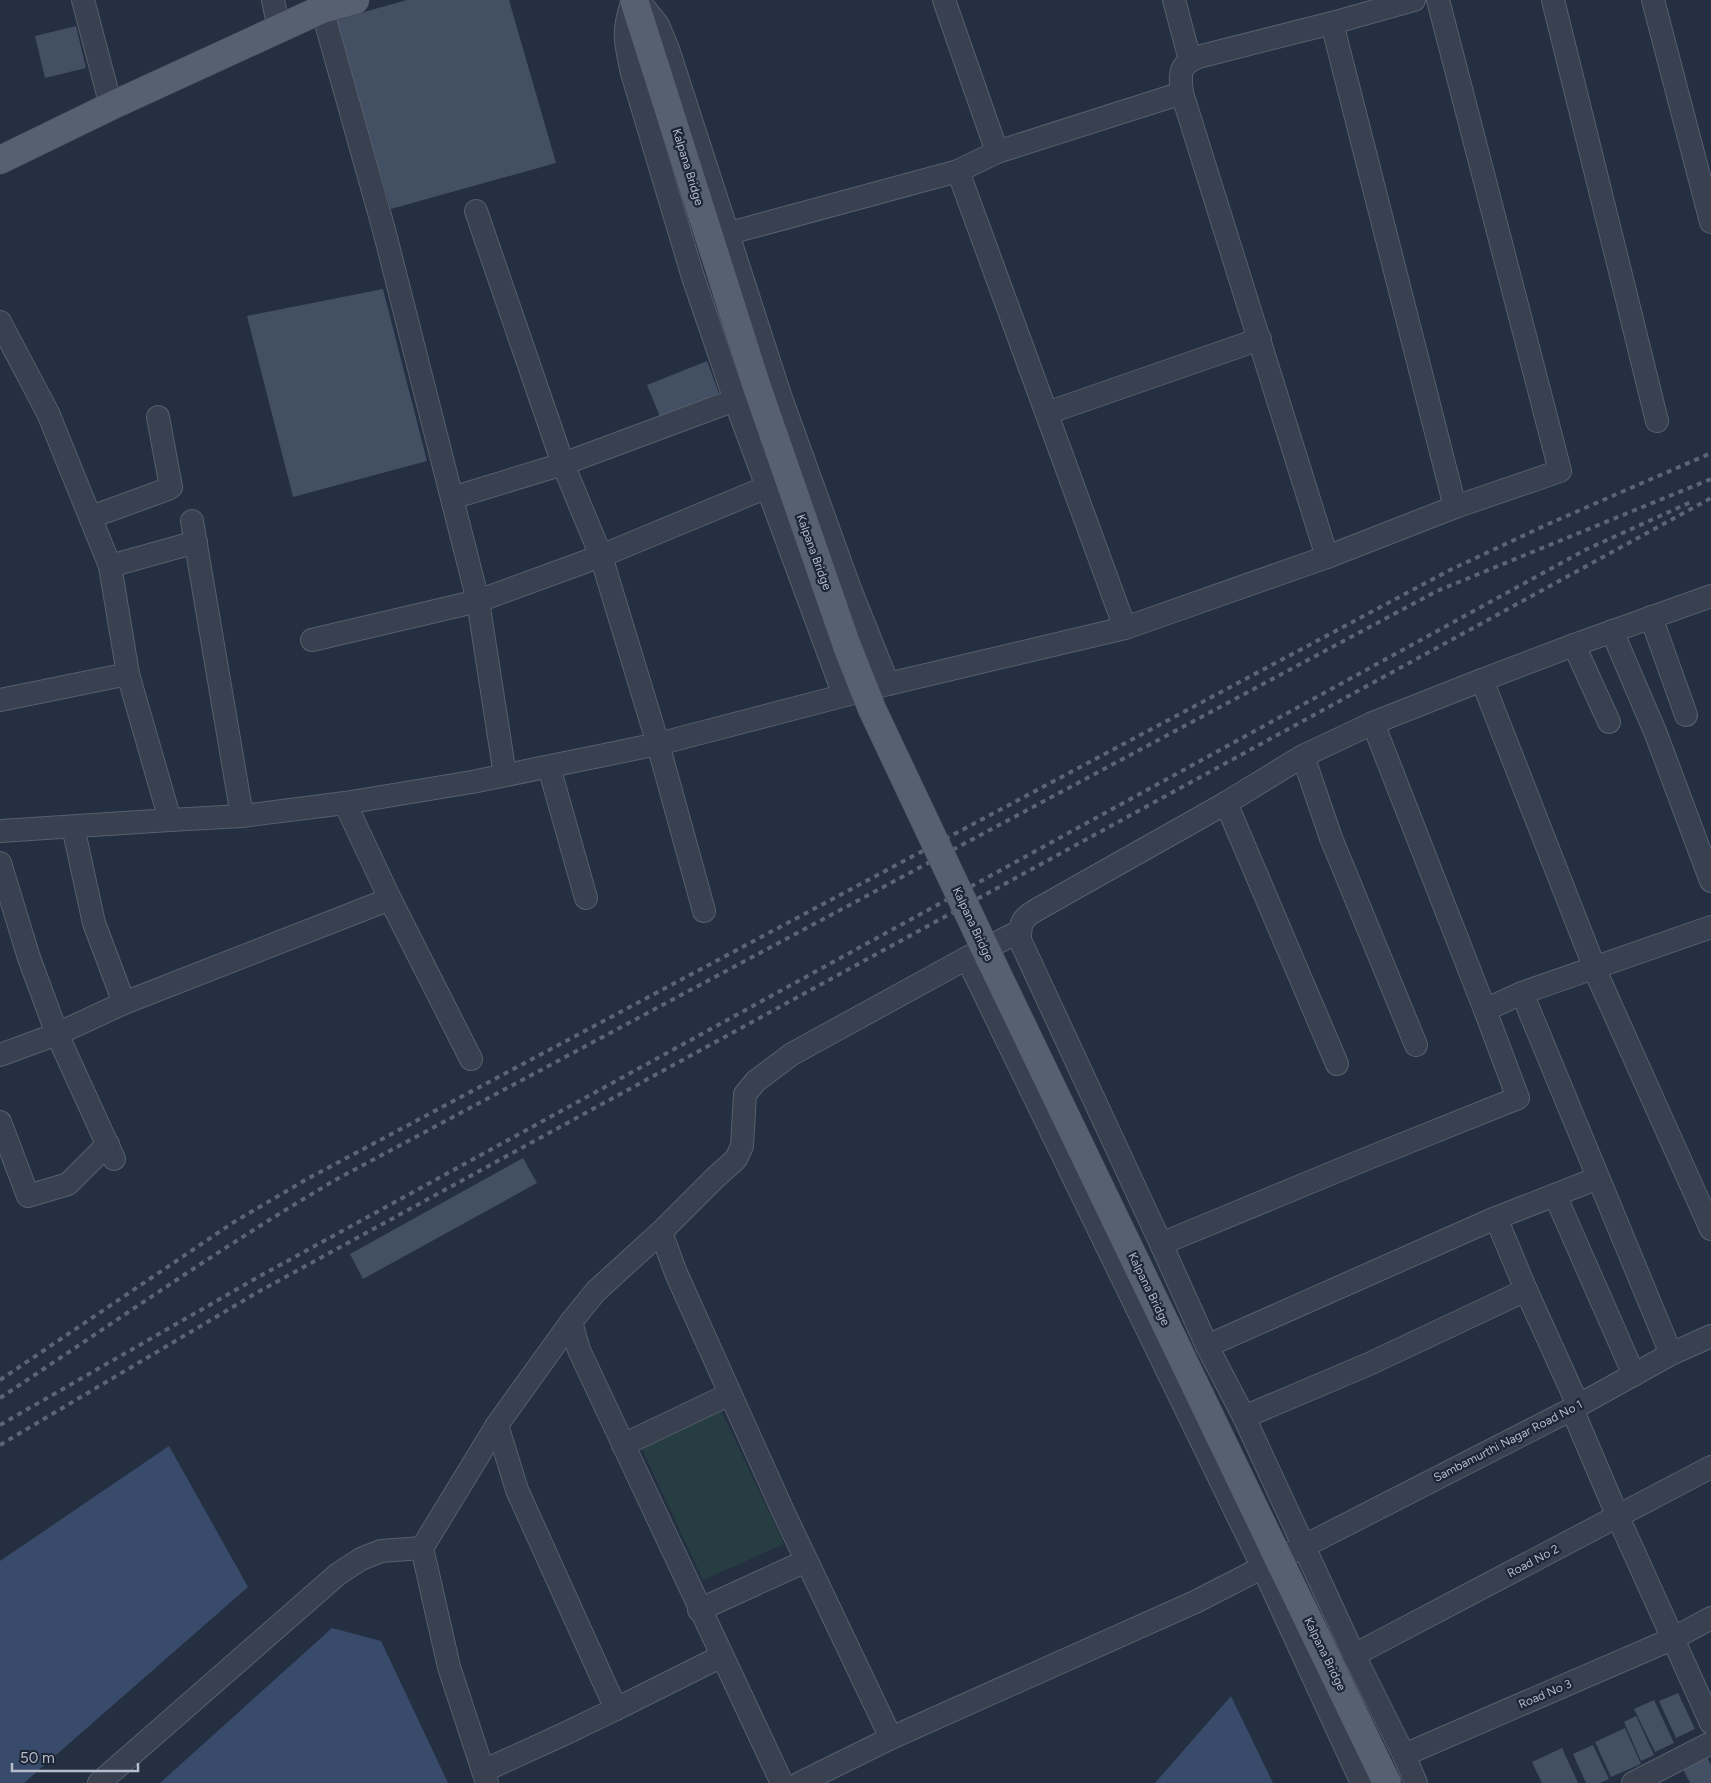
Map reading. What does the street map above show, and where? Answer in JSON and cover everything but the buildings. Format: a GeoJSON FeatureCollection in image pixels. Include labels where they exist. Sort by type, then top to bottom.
{"type":"FeatureCollection","features":[{"type":"Feature","properties":{"kind":"main road"},"geometry":{"type":"LineString","coordinates":[[0,160],[111,106],[322,9],[354,0]]}},
{"type":"Feature","properties":{"kind":"main road","name":"Kalpana Bridge"},"geometry":{"type":"LineString","coordinates":[[633,0],[756,384],[847,646],[872,709],[979,960],[1274,1562],[1387,1783]]}},
{"type":"Feature","properties":{"kind":"street"},"geometry":{"type":"LineString","coordinates":[[83,0],[111,106]]}},
{"type":"Feature","properties":{"kind":"street"},"geometry":{"type":"LineString","coordinates":[[273,0],[279,29]]}},
{"type":"Feature","properties":{"kind":"street"},"geometry":{"type":"LineString","coordinates":[[633,0],[626,20],[625,44],[693,277],[767,487],[844,695]]}},
{"type":"Feature","properties":{"kind":"street"},"geometry":{"type":"LineString","coordinates":[[638,0],[658,25],[668,50],[726,234],[780,395],[850,589],[888,684]]}},
{"type":"Feature","properties":{"kind":"street"},"geometry":{"type":"LineString","coordinates":[[944,0],[997,152]]}},
{"type":"Feature","properties":{"kind":"street"},"geometry":{"type":"LineString","coordinates":[[1174,0],[1190,60]]}},
{"type":"Feature","properties":{"kind":"street"},"geometry":{"type":"LineString","coordinates":[[1327,557],[1182,93],[1180,75],[1184,66],[1190,60],[1332,24],[1414,0]]}},
{"type":"Feature","properties":{"kind":"street"},"geometry":{"type":"LineString","coordinates":[[0,831],[242,816],[345,803],[505,775],[658,744],[888,684],[1125,628],[1327,557],[1455,507],[1560,471],[1438,0]]}},
{"type":"Feature","properties":{"kind":"street"},"geometry":{"type":"LineString","coordinates":[[1553,0],[1657,421]]}},
{"type":"Feature","properties":{"kind":"street"},"geometry":{"type":"LineString","coordinates":[[1653,0],[1711,222]]}},
{"type":"Feature","properties":{"kind":"street"},"geometry":{"type":"LineString","coordinates":[[322,9],[384,230],[478,601],[505,775]]}},
{"type":"Feature","properties":{"kind":"street"},"geometry":{"type":"LineString","coordinates":[[1332,24],[1455,507]]}},
{"type":"Feature","properties":{"kind":"street"},"geometry":{"type":"LineString","coordinates":[[726,234],[958,171],[997,152],[1182,93]]}},
{"type":"Feature","properties":{"kind":"street"},"geometry":{"type":"LineString","coordinates":[[958,171],[1125,628]]}},
{"type":"Feature","properties":{"kind":"street"},"geometry":{"type":"LineString","coordinates":[[476,211],[564,464],[601,556],[658,744],[704,911]]}},
{"type":"Feature","properties":{"kind":"street"},"geometry":{"type":"LineString","coordinates":[[0,322],[48,413],[110,566],[128,674],[170,820]]}},
{"type":"Feature","properties":{"kind":"street"},"geometry":{"type":"LineString","coordinates":[[1047,413],[1260,339]]}},
{"type":"Feature","properties":{"kind":"street"},"geometry":{"type":"LineString","coordinates":[[452,498],[564,464],[736,400]]}},
{"type":"Feature","properties":{"kind":"street"},"geometry":{"type":"LineString","coordinates":[[90,517],[168,490],[171,487],[172,484],[158,417]]}},
{"type":"Feature","properties":{"kind":"street"},"geometry":{"type":"LineString","coordinates":[[312,640],[478,601],[601,556],[767,487]]}},
{"type":"Feature","properties":{"kind":"street"},"geometry":{"type":"LineString","coordinates":[[110,566],[194,532],[242,816]]}},
{"type":"Feature","properties":{"kind":"street"},"geometry":{"type":"LineString","coordinates":[[1416,1783],[1354,1655],[1244,1417],[1207,1346],[1020,940],[1020,925],[1027,915],[1226,803],[1303,756],[1373,723],[1482,680],[1711,596]]}},
{"type":"Feature","properties":{"kind":"street"},"geometry":{"type":"LineString","coordinates":[[1651,617],[1686,715]]}},
{"type":"Feature","properties":{"kind":"street"},"geometry":{"type":"LineString","coordinates":[[1612,631],[1656,734],[1711,881]]}},
{"type":"Feature","properties":{"kind":"street"},"geometry":{"type":"LineString","coordinates":[[1574,645],[1609,722]]}},
{"type":"Feature","properties":{"kind":"street"},"geometry":{"type":"LineString","coordinates":[[0,700],[128,674]]}},
{"type":"Feature","properties":{"kind":"street"},"geometry":{"type":"LineString","coordinates":[[1482,680],[1594,968],[1711,1229]]}},
{"type":"Feature","properties":{"kind":"street"},"geometry":{"type":"LineString","coordinates":[[1162,1246],[1168,1241],[1352,1164],[1518,1098],[1373,723]]}},
{"type":"Feature","properties":{"kind":"street"},"geometry":{"type":"LineString","coordinates":[[1303,756],[1330,838],[1416,1045]]}},
{"type":"Feature","properties":{"kind":"street"},"geometry":{"type":"LineString","coordinates":[[549,766],[586,898]]}},
{"type":"Feature","properties":{"kind":"street"},"geometry":{"type":"LineString","coordinates":[[345,803],[390,899],[471,1059]]}},
{"type":"Feature","properties":{"kind":"street"},"geometry":{"type":"LineString","coordinates":[[1226,803],[1337,1064]]}},
{"type":"Feature","properties":{"kind":"street"},"geometry":{"type":"LineString","coordinates":[[73,827],[94,922],[124,1003]]}},
{"type":"Feature","properties":{"kind":"street"},"geometry":{"type":"LineString","coordinates":[[0,863],[29,958],[58,1034],[111,1152],[68,1184],[28,1196],[0,1122]]}},
{"type":"Feature","properties":{"kind":"street"},"geometry":{"type":"LineString","coordinates":[[0,1055],[58,1034],[124,1003],[390,899]]}},
{"type":"Feature","properties":{"kind":"street"},"geometry":{"type":"LineString","coordinates":[[1485,1010],[1522,993],[1711,927]]}},
{"type":"Feature","properties":{"kind":"street"},"geometry":{"type":"LineString","coordinates":[[722,1656],[562,1735],[485,1777],[449,1667],[422,1548],[497,1425],[571,1322],[596,1292],[736,1159],[742,1146],[745,1094],[756,1081],[792,1054],[979,960],[1020,931]]}},
{"type":"Feature","properties":{"kind":"street"},"geometry":{"type":"LineString","coordinates":[[1522,993],[1671,1354]]}},
{"type":"Feature","properties":{"kind":"street"},"geometry":{"type":"LineString","coordinates":[[1207,1346],[1496,1218],[1598,1178]]}},
{"type":"Feature","properties":{"kind":"street"},"geometry":{"type":"LineString","coordinates":[[1555,1195],[1634,1375]]}},
{"type":"Feature","properties":{"kind":"street"},"geometry":{"type":"LineString","coordinates":[[1496,1218],[1575,1407],[1618,1517],[1711,1723]]}},
{"type":"Feature","properties":{"kind":"street"},"geometry":{"type":"LineString","coordinates":[[661,1232],[676,1273],[730,1394],[806,1561],[891,1738]]}},
{"type":"Feature","properties":{"kind":"street"},"geometry":{"type":"LineString","coordinates":[[1244,1417],[1369,1364],[1526,1290]]}},
{"type":"Feature","properties":{"kind":"street"},"geometry":{"type":"LineString","coordinates":[[571,1322],[579,1350],[699,1610],[782,1783]]}},
{"type":"Feature","properties":{"kind":"street","name":"Sambamurthi Nagar Road No 1"},"geometry":{"type":"LineString","coordinates":[[800,1783],[891,1738],[1195,1602],[1575,1407],[1671,1354],[1711,1336]]}},
{"type":"Feature","properties":{"kind":"street"},"geometry":{"type":"LineString","coordinates":[[623,1445],[730,1394]]}},
{"type":"Feature","properties":{"kind":"street"},"geometry":{"type":"LineString","coordinates":[[497,1425],[517,1490],[616,1709]]}},
{"type":"Feature","properties":{"kind":"street","name":"Road No 2"},"geometry":{"type":"LineString","coordinates":[[1354,1655],[1711,1467]]}},
{"type":"Feature","properties":{"kind":"street"},"geometry":{"type":"LineString","coordinates":[[99,1783],[338,1574],[361,1558],[381,1551],[422,1548]]}},
{"type":"Feature","properties":{"kind":"street"},"geometry":{"type":"LineString","coordinates":[[699,1610],[806,1561]]}},
{"type":"Feature","properties":{"kind":"street"},"geometry":{"type":"LineString","coordinates":[[1274,1562],[1362,1783]]}},
{"type":"Feature","properties":{"kind":"street","name":"Road No 3"},"geometry":{"type":"LineString","coordinates":[[1404,1755],[1672,1639],[1711,1618]]}},
{"type":"Feature","properties":{"kind":"street"},"geometry":{"type":"LineString","coordinates":[[1633,1783],[1711,1743]]}},
{"type":"Feature","properties":{"kind":"green space"},"geometry":{"type":"Polygon","coordinates":[[[720,1408],[784,1544],[703,1580],[641,1447],[720,1408]]]}},
{"type":"Feature","properties":{"kind":"water"},"geometry":{"type":"Polygon","coordinates":[[[169,1446],[248,1587],[24,1783],[0,1783],[0,1561],[169,1446]]]}},
{"type":"Feature","properties":{"kind":"water"},"geometry":{"type":"Polygon","coordinates":[[[332,1628],[381,1641],[448,1783],[160,1783],[332,1628]]]}},
{"type":"Feature","properties":{"kind":"water"},"geometry":{"type":"Polygon","coordinates":[[[1231,1696],[1273,1783],[1155,1783],[1231,1696]]]}},
{"type":"Feature","properties":{"kind":"railway"},"geometry":{"type":"LineString","coordinates":[[0,1380],[234,1222],[307,1179],[1450,570],[1546,525],[1711,453]]}},
{"type":"Feature","properties":{"kind":"railway"},"geometry":{"type":"LineString","coordinates":[[0,1398],[209,1259],[337,1179],[1437,591],[1711,479]]}},
{"type":"Feature","properties":{"kind":"railway"},"geometry":{"type":"LineString","coordinates":[[0,1445],[258,1292],[1711,498]]}},
{"type":"Feature","properties":{"kind":"railway"},"geometry":{"type":"LineString","coordinates":[[0,1425],[260,1276],[1585,550],[1691,502]]}}]}
